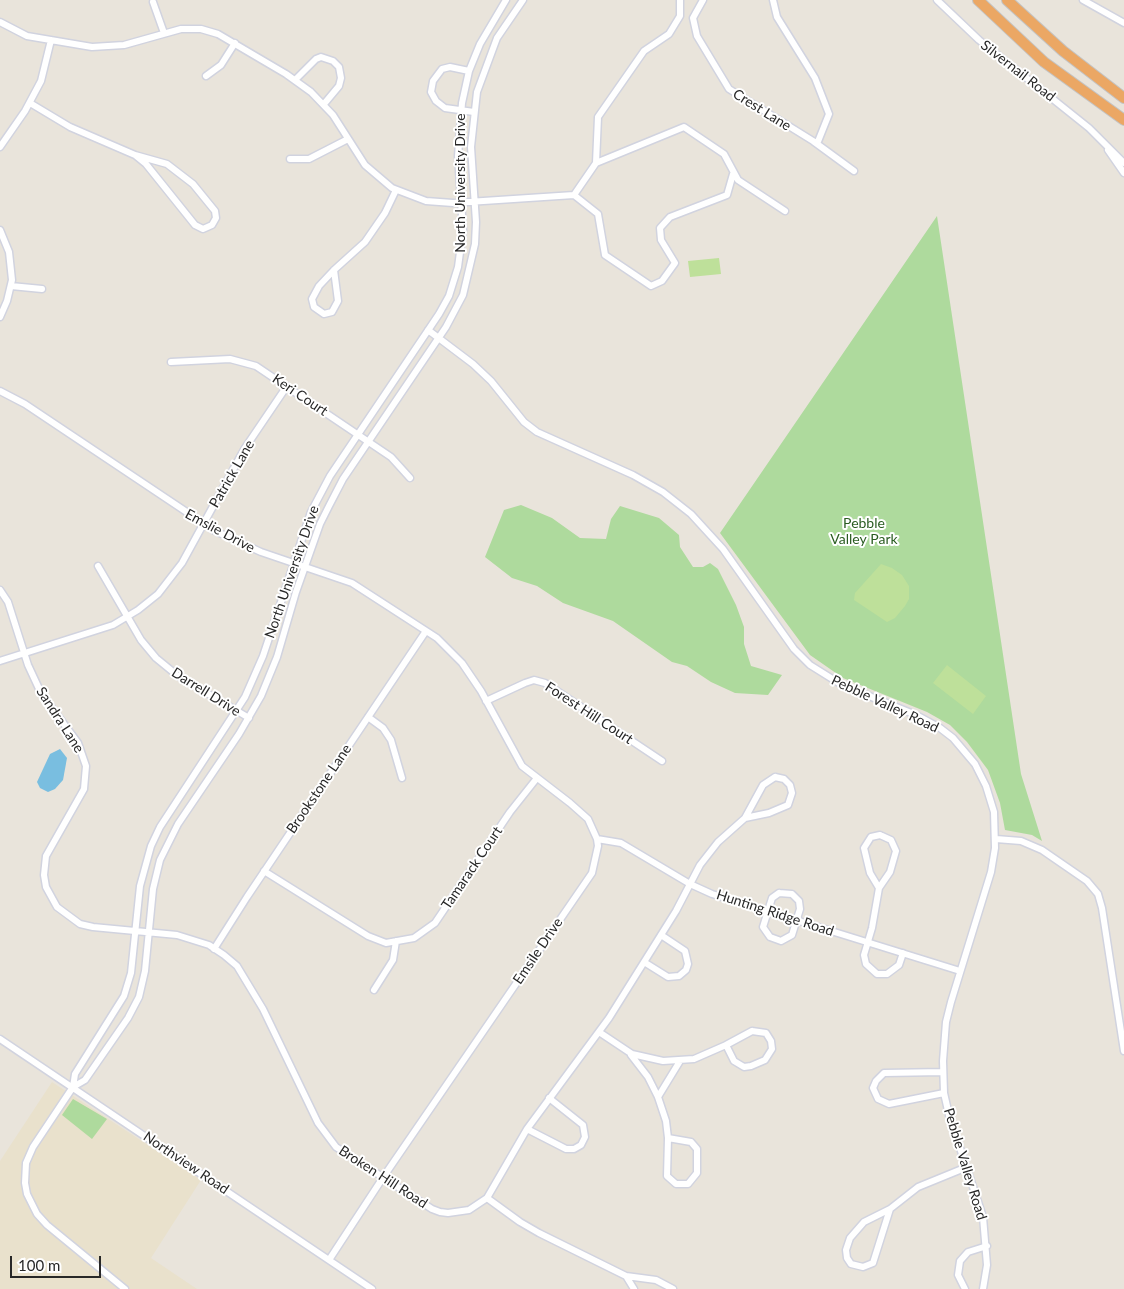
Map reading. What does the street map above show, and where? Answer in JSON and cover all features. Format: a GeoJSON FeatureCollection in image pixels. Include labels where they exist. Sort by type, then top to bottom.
{"type":"FeatureCollection","features":[{"type":"Feature","properties":{"kind":"highway"},"geometry":{"type":"LineString","coordinates":[[978,0],[1044,62],[1124,120]]}},
{"type":"Feature","properties":{"kind":"highway"},"geometry":{"type":"LineString","coordinates":[[1007,0],[1063,52],[1124,98]]}},
{"type":"Feature","properties":{"kind":"street","name":"North University Drive"},"geometry":{"type":"LineString","coordinates":[[125,1289],[47,1225],[34,1209],[27,1194],[25,1172],[29,1154],[73,1087],[75,1074],[110,1020],[128,986],[142,874],[151,846],[160,828],[237,711],[263,656],[292,563],[311,512],[330,476],[449,296],[457,272],[463,230],[458,156],[460,112],[469,71],[480,44],[505,0]]}},
{"type":"Feature","properties":{"kind":"street"},"geometry":{"type":"LineString","coordinates":[[505,0],[517,9]]}},
{"type":"Feature","properties":{"kind":"street","name":"North University Drive"},"geometry":{"type":"LineString","coordinates":[[73,1087],[85,1080],[134,1008],[143,986],[155,876],[172,834],[222,760],[261,696],[277,657],[305,567],[329,506],[369,441],[439,338],[463,295],[469,278],[475,244],[475,201],[471,147],[477,92],[502,30],[523,0]]}},
{"type":"Feature","properties":{"kind":"street"},"geometry":{"type":"LineString","coordinates":[[680,0],[680,16],[669,34],[644,51],[598,117],[596,163],[574,195],[598,214],[605,255],[651,286],[662,281],[675,263],[661,240],[660,228],[670,217],[727,195],[733,174]]}},
{"type":"Feature","properties":{"kind":"street","name":"Crest Lane"},"geometry":{"type":"LineString","coordinates":[[703,0],[693,18],[697,36],[729,89],[817,144],[854,171]]}},
{"type":"Feature","properties":{"kind":"street"},"geometry":{"type":"LineString","coordinates":[[773,0],[777,17],[815,78],[829,114],[817,144]]}},
{"type":"Feature","properties":{"kind":"street","name":"Silvernail Road"},"geometry":{"type":"LineString","coordinates":[[938,0],[979,40],[1078,118],[1124,162]]}},
{"type":"Feature","properties":{"kind":"street"},"geometry":{"type":"LineString","coordinates":[[1083,0],[1124,23]]}},
{"type":"Feature","properties":{"kind":"street"},"geometry":{"type":"LineString","coordinates":[[153,2],[164,33]]}},
{"type":"Feature","properties":{"kind":"street"},"geometry":{"type":"LineString","coordinates":[[0,22],[27,36],[92,47],[113,46],[181,29],[201,29],[218,34],[295,80],[324,104],[358,156],[371,171],[396,190],[426,201],[475,201]]}},
{"type":"Feature","properties":{"kind":"street"},"geometry":{"type":"LineString","coordinates":[[0,147],[30,103],[46,66],[51,40]]}},
{"type":"Feature","properties":{"kind":"street"},"geometry":{"type":"LineString","coordinates":[[206,76],[220,66],[234,43]]}},
{"type":"Feature","properties":{"kind":"street"},"geometry":{"type":"LineString","coordinates":[[295,80],[316,59],[327,58],[337,64],[340,72],[340,83],[324,104]]}},
{"type":"Feature","properties":{"kind":"street"},"geometry":{"type":"LineString","coordinates":[[469,71],[450,67],[442,70],[437,74],[431,86],[436,101],[445,108],[460,112],[474,112]]}},
{"type":"Feature","properties":{"kind":"street"},"geometry":{"type":"LineString","coordinates":[[30,103],[70,127],[135,155],[167,164],[193,184],[215,211],[216,218],[212,225],[203,229],[195,225],[146,164],[135,155]]}},
{"type":"Feature","properties":{"kind":"street"},"geometry":{"type":"LineString","coordinates":[[596,163],[684,127],[724,154],[733,174],[738,180],[785,211]]}},
{"type":"Feature","properties":{"kind":"street"},"geometry":{"type":"LineString","coordinates":[[290,159],[309,159],[348,138]]}},
{"type":"Feature","properties":{"kind":"street","name":"Silvernail Road"},"geometry":{"type":"LineString","coordinates":[[1101,141],[1124,173]]}},
{"type":"Feature","properties":{"kind":"street"},"geometry":{"type":"LineString","coordinates":[[334,270],[338,301],[332,312],[324,314],[314,307],[312,299],[319,286],[334,270],[365,242],[385,214],[396,190]]}},
{"type":"Feature","properties":{"kind":"street","name":"North University Drive"},"geometry":{"type":"LineString","coordinates":[[475,201],[574,195]]}},
{"type":"Feature","properties":{"kind":"street"},"geometry":{"type":"LineString","coordinates":[[0,230],[11,259],[11,286],[0,317]]}},
{"type":"Feature","properties":{"kind":"street"},"geometry":{"type":"LineString","coordinates":[[11,286],[42,289]]}},
{"type":"Feature","properties":{"kind":"street","name":"Pebble Valley Road"},"geometry":{"type":"LineString","coordinates":[[428,330],[458,351],[491,381],[528,425],[651,484],[691,514],[723,549],[794,649],[820,673],[842,685],[928,720],[953,738],[967,753],[984,780],[994,812],[996,839],[991,872],[946,1022],[943,1072],[944,1093],[954,1132],[983,1217],[987,1246],[987,1265],[982,1289]]}},
{"type":"Feature","properties":{"kind":"street","name":"Keri Court"},"geometry":{"type":"LineString","coordinates":[[171,362],[216,358],[244,362],[287,386],[369,441],[397,462],[410,478]]}},
{"type":"Feature","properties":{"kind":"street","name":"Patrick Lane"},"geometry":{"type":"LineString","coordinates":[[0,661],[104,628],[128,617],[150,601],[168,582],[246,448],[287,386]]}},
{"type":"Feature","properties":{"kind":"street","name":"Emslie Drive"},"geometry":{"type":"LineString","coordinates":[[0,391],[25,404],[203,524],[261,552],[352,583],[451,649],[486,701]]}},
{"type":"Feature","properties":{"kind":"street","name":"Darrell Drive"},"geometry":{"type":"LineString","coordinates":[[98,566],[146,646],[162,664],[178,676],[249,718]]}},
{"type":"Feature","properties":{"kind":"street","name":"Sandra Lane"},"geometry":{"type":"LineString","coordinates":[[0,590],[8,602],[25,654],[41,693],[78,743],[86,766],[84,790],[46,856],[44,875],[50,897],[62,912],[80,924],[136,931]]}},
{"type":"Feature","properties":{"kind":"street","name":"Brookstone Lane"},"geometry":{"type":"LineString","coordinates":[[214,949],[264,871],[426,631]]}},
{"type":"Feature","properties":{"kind":"street","name":"Forest Hill Court"},"geometry":{"type":"LineString","coordinates":[[486,701],[534,680],[545,684],[662,761]]}},
{"type":"Feature","properties":{"kind":"street"},"geometry":{"type":"LineString","coordinates":[[486,701],[522,766],[588,819],[597,839]]}},
{"type":"Feature","properties":{"kind":"street"},"geometry":{"type":"LineString","coordinates":[[368,717],[383,728],[392,740],[402,778]]}},
{"type":"Feature","properties":{"kind":"street"},"geometry":{"type":"LineString","coordinates":[[210,752],[222,760]]}},
{"type":"Feature","properties":{"kind":"street"},"geometry":{"type":"LineString","coordinates":[[777,777],[789,783],[792,794],[786,806],[745,818],[767,780],[777,777]]}},
{"type":"Feature","properties":{"kind":"street","name":"Tamarack Court"},"geometry":{"type":"LineString","coordinates":[[264,871],[368,936],[386,943],[414,938],[436,923],[510,812],[537,778]]}},
{"type":"Feature","properties":{"kind":"street","name":"Broken Hill Road"},"geometry":{"type":"LineString","coordinates":[[136,931],[186,937],[214,949],[237,966],[263,1009],[320,1127],[336,1147],[384,1176],[432,1209],[448,1213],[469,1210],[487,1198],[527,1129],[599,1032],[661,935],[708,852],[745,818]]}},
{"type":"Feature","properties":{"kind":"street"},"geometry":{"type":"LineString","coordinates":[[879,888],[870,873],[864,848],[871,837],[880,835],[891,840],[896,851],[890,872],[879,888],[864,959],[868,968],[877,974],[892,972],[898,965],[903,953]]}},
{"type":"Feature","properties":{"kind":"street","name":"Hunting Ridge Road"},"geometry":{"type":"LineString","coordinates":[[597,839],[621,843],[690,884],[797,921],[960,971]]}},
{"type":"Feature","properties":{"kind":"street","name":"Emsile Drive"},"geometry":{"type":"LineString","coordinates":[[329,1260],[384,1176],[592,873],[598,846],[597,839]]}},
{"type":"Feature","properties":{"kind":"street"},"geometry":{"type":"LineString","coordinates":[[996,839],[1022,841],[1042,850],[1087,881],[1098,894],[1103,912],[1124,1051]]}},
{"type":"Feature","properties":{"kind":"street"},"geometry":{"type":"LineString","coordinates":[[142,874],[155,876]]}},
{"type":"Feature","properties":{"kind":"street"},"geometry":{"type":"LineString","coordinates":[[783,892],[797,898],[800,904],[797,921],[789,938],[781,941],[774,940],[766,934],[763,927],[767,911],[774,896],[783,892]]}},
{"type":"Feature","properties":{"kind":"street"},"geometry":{"type":"LineString","coordinates":[[644,962],[668,977],[679,976],[686,970],[688,964],[685,951],[661,935]]}},
{"type":"Feature","properties":{"kind":"street"},"geometry":{"type":"LineString","coordinates":[[374,990],[392,960],[396,941]]}},
{"type":"Feature","properties":{"kind":"street"},"geometry":{"type":"LineString","coordinates":[[110,1020],[120,1029]]}},
{"type":"Feature","properties":{"kind":"street"},"geometry":{"type":"LineString","coordinates":[[599,1032],[629,1052],[656,1060],[680,1061],[694,1059],[755,1030],[766,1033],[772,1046],[767,1058],[748,1067],[734,1061],[726,1045]]}},
{"type":"Feature","properties":{"kind":"street","name":"Northview Road"},"geometry":{"type":"LineString","coordinates":[[0,1039],[372,1289]]}},
{"type":"Feature","properties":{"kind":"street"},"geometry":{"type":"LineString","coordinates":[[629,1052],[648,1077],[658,1097],[666,1121],[668,1138],[667,1176],[676,1184],[688,1184],[697,1173],[697,1149],[690,1142],[668,1138]]}},
{"type":"Feature","properties":{"kind":"street"},"geometry":{"type":"LineString","coordinates":[[658,1097],[680,1061]]}},
{"type":"Feature","properties":{"kind":"street"},"geometry":{"type":"LineString","coordinates":[[943,1072],[887,1073],[878,1077],[873,1088],[878,1099],[889,1104],[944,1093]]}},
{"type":"Feature","properties":{"kind":"street"},"geometry":{"type":"LineString","coordinates":[[527,1129],[566,1149],[574,1149],[581,1144],[585,1137],[583,1126],[550,1098]]}},
{"type":"Feature","properties":{"kind":"street"},"geometry":{"type":"LineString","coordinates":[[890,1210],[873,1262],[863,1267],[851,1264],[847,1258],[846,1250],[856,1230],[864,1222],[890,1210],[918,1186],[967,1167]]}},
{"type":"Feature","properties":{"kind":"street"},"geometry":{"type":"LineString","coordinates":[[487,1198],[532,1230],[626,1276],[656,1280],[673,1289]]}},
{"type":"Feature","properties":{"kind":"street"},"geometry":{"type":"LineString","coordinates":[[965,1289],[958,1275],[960,1261],[968,1252],[987,1246]]}},
{"type":"Feature","properties":{"kind":"street"},"geometry":{"type":"LineString","coordinates":[[626,1276],[634,1289]]}},
{"type":"Feature","properties":{"kind":"shaded area"},"geometry":{"type":"Polygon","coordinates":[[[52,1082],[201,1180],[151,1258],[197,1289],[0,1289],[0,1161],[52,1082]]]}},
{"type":"Feature","properties":{"kind":"green space","name":"Pebble Valley Park"},"geometry":{"type":"Polygon","coordinates":[[[937,216],[1021,774],[1042,841],[1032,835],[1005,830],[1000,803],[988,770],[967,742],[950,725],[927,712],[843,678],[810,655],[720,533],[937,216]]]}},
{"type":"Feature","properties":{"kind":"green space"},"geometry":{"type":"Polygon","coordinates":[[[719,258],[721,274],[690,277],[688,261],[719,258]]]}},
{"type":"Feature","properties":{"kind":"green space"},"geometry":{"type":"Polygon","coordinates":[[[521,505],[552,518],[580,538],[606,539],[611,519],[620,506],[659,518],[679,535],[680,547],[693,567],[703,567],[710,563],[718,569],[736,605],[744,627],[744,644],[751,666],[782,675],[768,695],[735,693],[711,682],[687,666],[672,662],[613,621],[563,603],[537,586],[512,578],[485,557],[504,510],[521,505]]]}},
{"type":"Feature","properties":{"kind":"green space"},"geometry":{"type":"Polygon","coordinates":[[[881,564],[892,568],[902,575],[909,586],[909,599],[905,606],[895,618],[887,622],[854,600],[855,593],[881,564]]]}},
{"type":"Feature","properties":{"kind":"green space"},"geometry":{"type":"Polygon","coordinates":[[[947,665],[986,696],[973,714],[933,683],[947,665]]]}},
{"type":"Feature","properties":{"kind":"green space"},"geometry":{"type":"Polygon","coordinates":[[[73,1099],[107,1119],[92,1139],[62,1115],[73,1099]]]}},
{"type":"Feature","properties":{"kind":"water"},"geometry":{"type":"Polygon","coordinates":[[[60,749],[67,758],[63,780],[55,789],[48,792],[40,788],[37,782],[50,754],[60,749]]]}}]}
